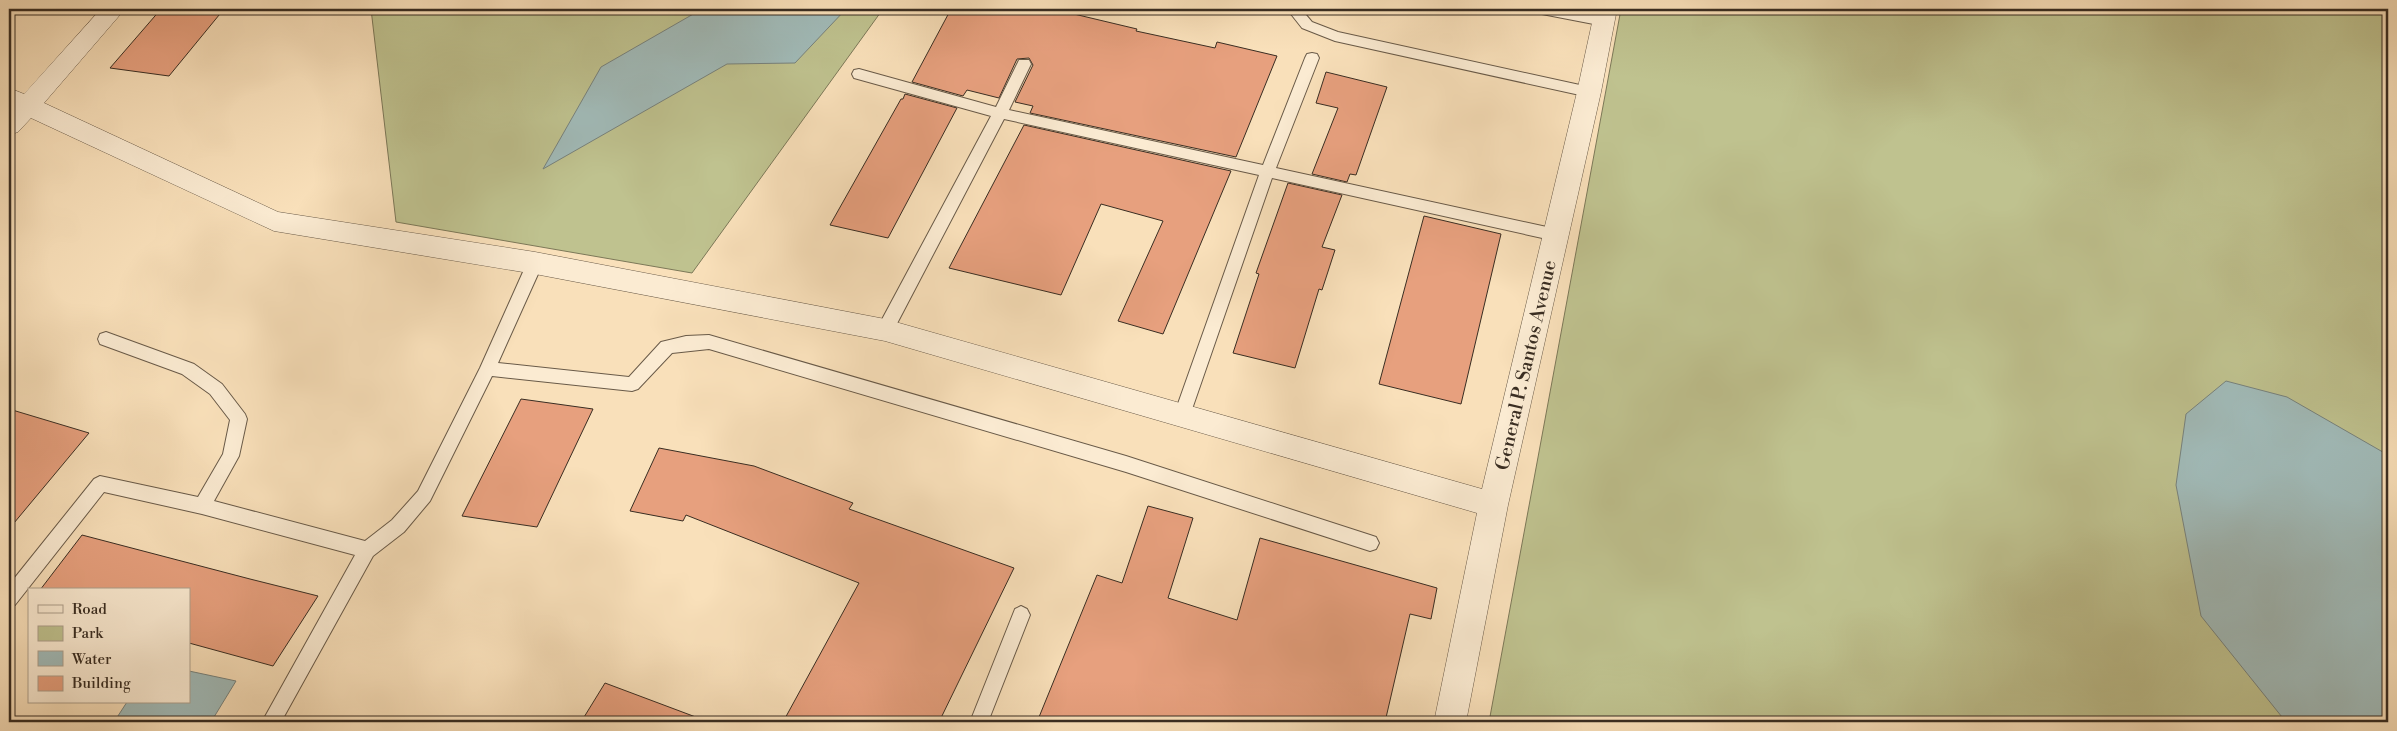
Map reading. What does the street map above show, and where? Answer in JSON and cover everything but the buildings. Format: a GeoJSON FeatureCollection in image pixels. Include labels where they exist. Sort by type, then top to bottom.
{"type":"FeatureCollection","features":[{"type":"Feature","properties":{"kind":"street"},"geometry":{"type":"LineString","coordinates":[[9,126],[18,101],[114,9]]}},
{"type":"Feature","properties":{"kind":"street","name":"General P. Santos Avenue"},"geometry":{"type":"LineString","coordinates":[[1450,722],[1493,505],[1589,92],[1605,15]]}},
{"type":"Feature","properties":{"kind":"street"},"geometry":{"type":"LineString","coordinates":[[18,101],[274,221],[536,264],[885,330],[1493,505]]}},
{"type":"Feature","properties":{"kind":"lane"},"geometry":{"type":"LineString","coordinates":[[1294,9],[1307,25],[1335,36],[1589,92]]}},
{"type":"Feature","properties":{"kind":"lane"},"geometry":{"type":"LineString","coordinates":[[1542,9],[1605,15]]}},
{"type":"Feature","properties":{"kind":"lane"},"geometry":{"type":"LineString","coordinates":[[1182,415],[1268,170],[1312,58]]}},
{"type":"Feature","properties":{"kind":"lane"},"geometry":{"type":"LineString","coordinates":[[885,330],[1000,114],[1024,64]]}},
{"type":"Feature","properties":{"kind":"lane"},"geometry":{"type":"LineString","coordinates":[[859,74],[1000,114],[1268,170],[1556,235]]}},
{"type":"Feature","properties":{"kind":"lane"},"geometry":{"type":"LineString","coordinates":[[271,722],[368,550],[398,526],[424,496],[487,369],[536,264]]}},
{"type":"Feature","properties":{"kind":"lane"},"geometry":{"type":"LineString","coordinates":[[106,339],[188,369],[216,390],[239,419],[231,456],[202,506]]}},
{"type":"Feature","properties":{"kind":"lane"},"geometry":{"type":"LineString","coordinates":[[487,369],[632,384],[667,347],[686,343],[709,342],[1126,464],[1370,543]]}},
{"type":"Feature","properties":{"kind":"lane"},"geometry":{"type":"LineString","coordinates":[[9,599],[100,484],[202,506],[368,550]]}},
{"type":"Feature","properties":{"kind":"lane"},"geometry":{"type":"LineString","coordinates":[[979,722],[1020,615]]}},
{"type":"Feature","properties":{"kind":"green space"},"geometry":{"type":"Polygon","coordinates":[[[371,9],[883,9],[692,273],[396,222],[371,9]]]}},
{"type":"Feature","properties":{"kind":"green space"},"geometry":{"type":"Polygon","coordinates":[[[1621,9],[2388,9],[2388,722],[1489,722],[1621,9]]]}},
{"type":"Feature","properties":{"kind":"water"},"geometry":{"type":"Polygon","coordinates":[[[702,9],[846,9],[795,63],[727,64],[543,169],[601,67],[702,9]]]}},
{"type":"Feature","properties":{"kind":"water"},"geometry":{"type":"Polygon","coordinates":[[[2226,381],[2287,397],[2388,455],[2388,722],[2286,722],[2201,616],[2176,485],[2186,414],[2226,381]]]}},
{"type":"Feature","properties":{"kind":"water"},"geometry":{"type":"Polygon","coordinates":[[[190,671],[236,681],[211,722],[114,722],[126,704],[190,704],[190,671]]]}}]}
